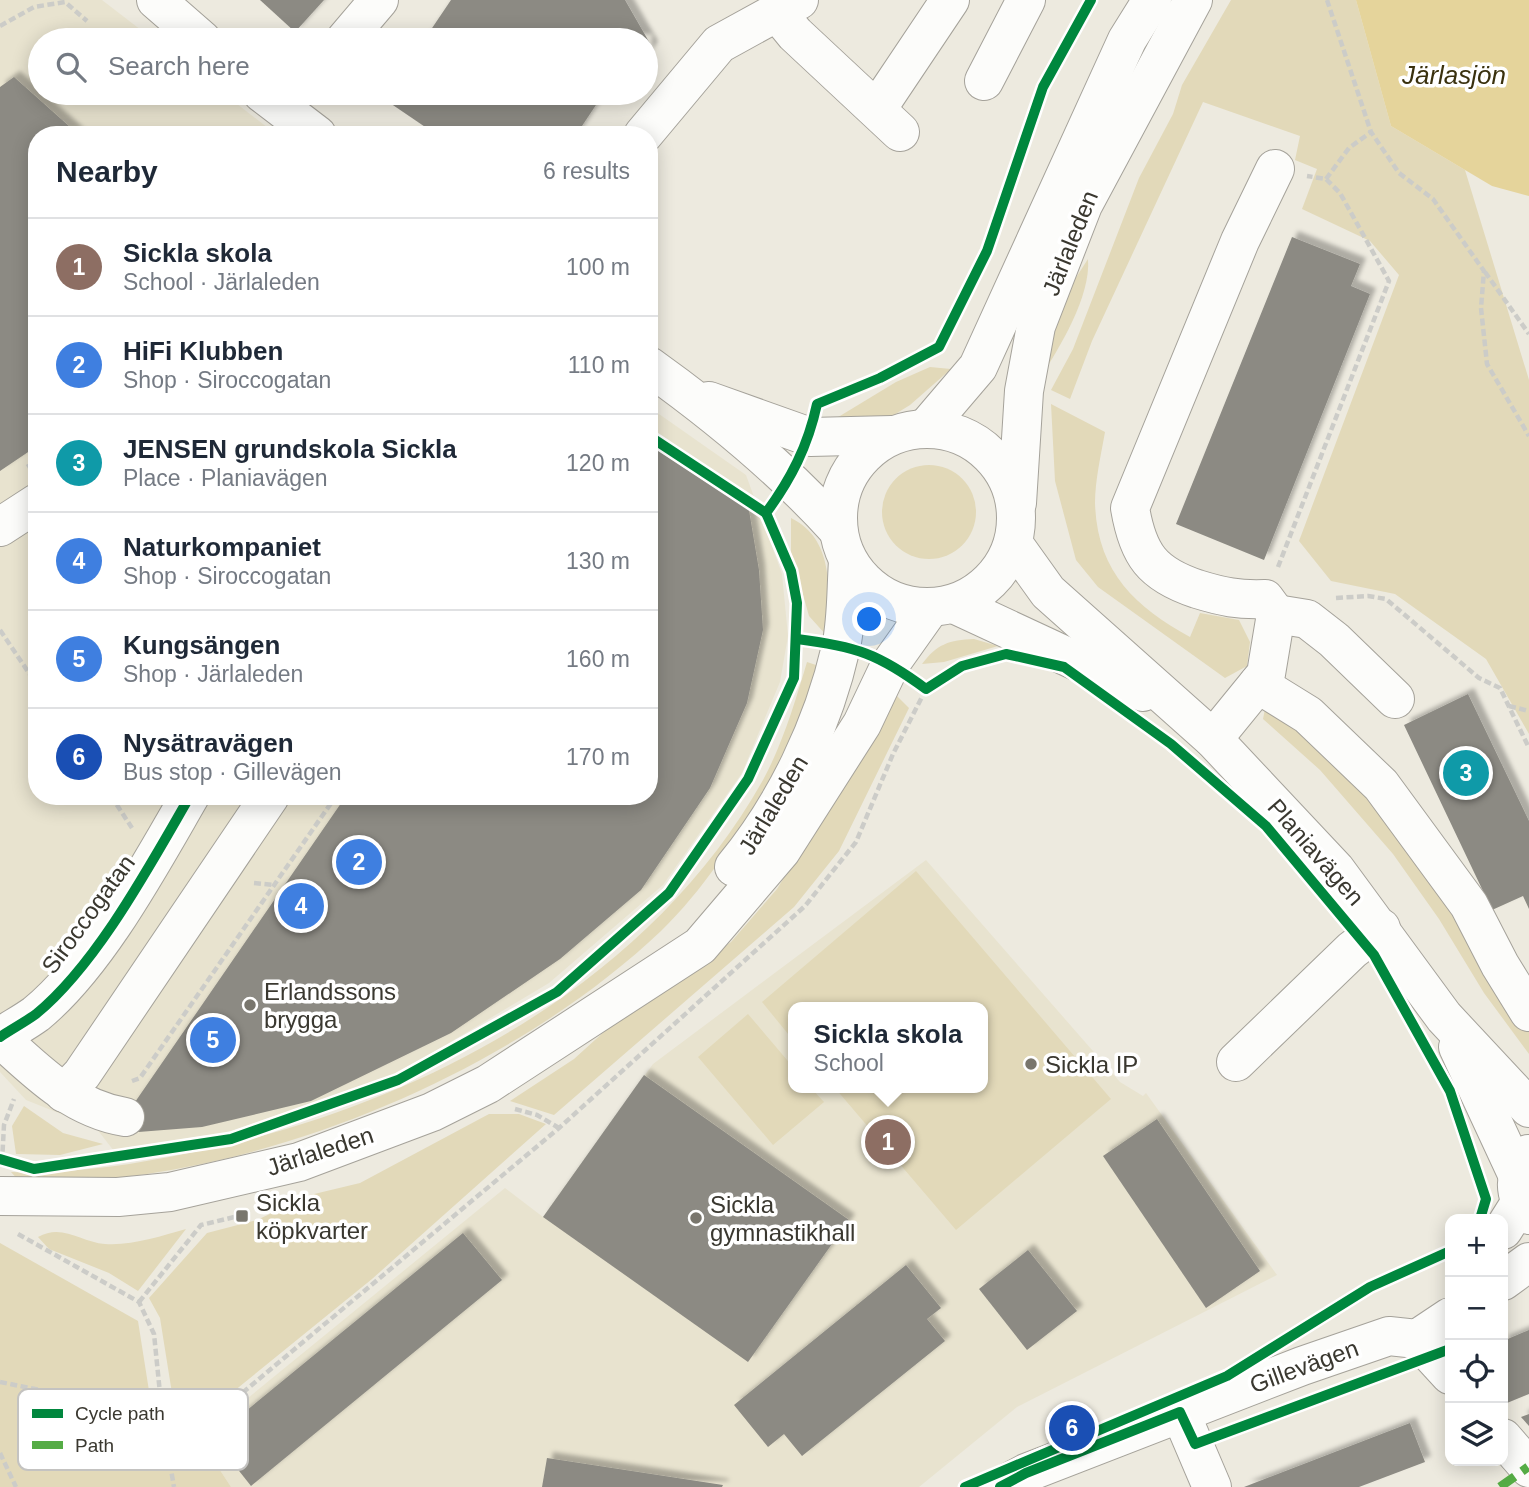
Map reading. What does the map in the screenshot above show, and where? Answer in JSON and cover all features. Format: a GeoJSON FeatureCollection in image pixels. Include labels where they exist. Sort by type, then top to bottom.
{"type":"FeatureCollection","features":[{"type":"Feature","properties":{"kind":"main road"},"geometry":{"type":"LineString","coordinates":[[156,0],[188,28]]}},
{"type":"Feature","properties":{"kind":"main road"},"geometry":{"type":"LineString","coordinates":[[355,28],[379,0]]}},
{"type":"Feature","properties":{"kind":"main road"},"geometry":{"type":"LineString","coordinates":[[651,126],[719,44],[788,6],[795,34],[889,120],[950,0]]}},
{"type":"Feature","properties":{"kind":"main road"},"geometry":{"type":"LineString","coordinates":[[984,81],[1026,0]]}},
{"type":"Feature","properties":{"kind":"main road","name":"Järlaleden"},"geometry":{"type":"LineString","coordinates":[[909,431],[978,367],[1127,40],[1152,0]]}},
{"type":"Feature","properties":{"kind":"main road","name":"Järlaleden"},"geometry":{"type":"LineString","coordinates":[[1015,526],[1024,391],[1036,326],[1083,205],[1193,0]]}},
{"type":"Feature","properties":{"kind":"main road"},"geometry":{"type":"LineString","coordinates":[[288,105],[308,126]]}},
{"type":"Feature","properties":{"kind":"main road"},"geometry":{"type":"LineString","coordinates":[[1275,170],[1240,241],[1130,508],[1135,536],[1150,563],[1169,580],[1231,600],[1283,610],[1334,640],[1395,699]]}},
{"type":"Feature","properties":{"kind":"main road"},"geometry":{"type":"LineString","coordinates":[[658,373],[807,496],[843,545],[863,581],[882,596],[905,605],[942,606],[980,591],[1000,570],[1015,526],[1007,477],[987,451],[959,433],[909,431],[810,437],[687,394]]}},
{"type":"Feature","properties":{"kind":"main road"},"geometry":{"type":"LineString","coordinates":[[843,545],[839,500],[849,473],[867,450],[909,431]]}},
{"type":"Feature","properties":{"kind":"main road"},"geometry":{"type":"LineString","coordinates":[[0,527],[28,509]]}},
{"type":"Feature","properties":{"kind":"main road","name":"Planiavägen"},"geometry":{"type":"LineString","coordinates":[[1015,526],[1048,592],[1170,704],[1213,739],[1336,870],[1444,1017],[1529,1108]]}},
{"type":"Feature","properties":{"kind":"main road","name":"Järlaleden"},"geometry":{"type":"LineString","coordinates":[[607,1004],[685,926],[760,836],[810,743],[842,644],[843,545]]}},
{"type":"Feature","properties":{"kind":"main road","name":"Järlaleden"},"geometry":{"type":"LineString","coordinates":[[6,1179],[118,1197],[144,1195],[299,1162],[432,1112],[488,1084],[607,1004],[700,946],[781,851],[862,724],[891,663],[942,606]]}},
{"type":"Feature","properties":{"kind":"main road","name":"Planiavägen"},"geometry":{"type":"LineString","coordinates":[[942,606],[1170,704]]}},
{"type":"Feature","properties":{"kind":"main road"},"geometry":{"type":"LineString","coordinates":[[1213,739],[1266,674],[1283,610]]}},
{"type":"Feature","properties":{"kind":"main road"},"geometry":{"type":"LineString","coordinates":[[1258,684],[1308,715],[1381,785],[1469,905],[1500,965],[1529,1012]]}},
{"type":"Feature","properties":{"kind":"main road","name":"Siroccogatan"},"geometry":{"type":"LineString","coordinates":[[0,1038],[36,1013],[69,980],[123,908],[181,805]]}},
{"type":"Feature","properties":{"kind":"main road"},"geometry":{"type":"LineString","coordinates":[[64,1093],[82,1074],[264,805]]}},
{"type":"Feature","properties":{"kind":"main road"},"geometry":{"type":"LineString","coordinates":[[1236,1062],[1352,950],[1381,928]]}},
{"type":"Feature","properties":{"kind":"main road","name":"Planiavägen"},"geometry":{"type":"LineString","coordinates":[[1444,1017],[1519,1195]]}},
{"type":"Feature","properties":{"kind":"main road"},"geometry":{"type":"LineString","coordinates":[[0,1038],[64,1093],[106,1114],[125,1117]]}},
{"type":"Feature","properties":{"kind":"main road"},"geometry":{"type":"LineString","coordinates":[[1508,1277],[1529,1262]]}},
{"type":"Feature","properties":{"kind":"main road"},"geometry":{"type":"LineString","coordinates":[[1508,1293],[1529,1285]]}},
{"type":"Feature","properties":{"kind":"main road"},"geometry":{"type":"LineString","coordinates":[[1417,1339],[1445,1299]]}},
{"type":"Feature","properties":{"kind":"main road"},"geometry":{"type":"LineString","coordinates":[[1417,1339],[1445,1320]]}},
{"type":"Feature","properties":{"kind":"main road","name":"Gillevägen"},"geometry":{"type":"LineString","coordinates":[[1000,1487],[1026,1473],[1180,1412],[1389,1336],[1417,1339]]}},
{"type":"Feature","properties":{"kind":"main road"},"geometry":{"type":"LineString","coordinates":[[1417,1339],[1445,1370]]}},
{"type":"Feature","properties":{"kind":"main road"},"geometry":{"type":"LineString","coordinates":[[1180,1412],[1212,1487]]}},
{"type":"Feature","properties":{"kind":"main road"},"geometry":{"type":"LineString","coordinates":[[1508,1444],[1529,1468]]}},
{"type":"Feature","properties":{"kind":"path"},"geometry":{"type":"LineString","coordinates":[[1327,0],[1371,132],[1399,173],[1433,199],[1529,334]]}},
{"type":"Feature","properties":{"kind":"path"},"geometry":{"type":"LineString","coordinates":[[0,26],[34,7],[65,2],[90,20]]}},
{"type":"Feature","properties":{"kind":"path"},"geometry":{"type":"LineString","coordinates":[[1326,179],[1349,148],[1371,132]]}},
{"type":"Feature","properties":{"kind":"path"},"geometry":{"type":"LineString","coordinates":[[1275,170],[1326,179],[1340,193],[1389,281],[1283,610],[1341,596],[1386,599],[1479,678],[1500,688],[1529,748]]}},
{"type":"Feature","properties":{"kind":"path"},"geometry":{"type":"LineString","coordinates":[[1484,271],[1481,308],[1487,364],[1529,436]]}},
{"type":"Feature","properties":{"kind":"path"},"geometry":{"type":"LineString","coordinates":[[0,630],[28,672]]}},
{"type":"Feature","properties":{"kind":"path"},"geometry":{"type":"LineString","coordinates":[[247,1389],[559,1128],[804,906],[856,842],[892,754],[930,687],[891,663]]}},
{"type":"Feature","properties":{"kind":"path"},"geometry":{"type":"LineString","coordinates":[[1508,706],[1529,711]]}},
{"type":"Feature","properties":{"kind":"path"},"geometry":{"type":"LineString","coordinates":[[0,1159],[6,1179]]}},
{"type":"Feature","properties":{"kind":"path"},"geometry":{"type":"LineString","coordinates":[[0,1382],[35,1389]]}},
{"type":"Feature","properties":{"kind":"path"},"geometry":{"type":"LineString","coordinates":[[0,1453],[16,1487]]}},
{"type":"Feature","properties":{"kind":"shaded area","name":"Sickla köpkvarter"},"geometry":{"type":"Polygon","coordinates":[[[0,0],[102,0],[138,28],[28,28],[28,105],[238,105],[265,126],[28,126],[28,805],[658,805],[658,413],[746,475],[782,574],[788,636],[780,682],[742,773],[663,885],[549,983],[397,1074],[231,1131],[114,1151],[96,1128],[26,1100],[0,1072],[0,0]]]}},
{"type":"Feature","properties":{"kind":"shaded area"},"geometry":{"type":"Polygon","coordinates":[[[1231,0],[1356,0],[1391,126],[1465,170],[1529,380],[1529,734],[1486,659],[1395,594],[1331,581],[1299,541],[1399,275],[1370,241],[1302,209],[1317,169],[1295,160],[1300,136],[1203,102],[1092,341],[1070,399],[1051,390],[1073,349],[1139,178],[1173,114],[1182,85],[1231,0]]]}},
{"type":"Feature","properties":{"kind":"shaded area"},"geometry":{"type":"Polygon","coordinates":[[[1088,259],[1085,289],[1073,321],[1040,378],[1057,307],[1088,259]]]}},
{"type":"Feature","properties":{"kind":"shaded area"},"geometry":{"type":"Polygon","coordinates":[[[930,367],[951,369],[910,405],[889,418],[830,422],[896,382],[930,367]]]}},
{"type":"Feature","properties":{"kind":"shaded area"},"geometry":{"type":"Polygon","coordinates":[[[1051,404],[1105,432],[1095,494],[1097,527],[1111,567],[1122,584],[1152,613],[1190,637],[1200,613],[1239,620],[1250,642],[1247,666],[1225,678],[1098,587],[1076,560],[1055,481],[1051,404]]]}},
{"type":"Feature","properties":{"kind":"shaded area"},"geometry":{"type":"Polygon","coordinates":[[[929,465],[947,469],[962,479],[972,494],[976,512],[972,530],[962,545],[947,555],[929,559],[911,555],[896,545],[886,530],[882,512],[886,494],[896,479],[911,469],[929,465]]]}},
{"type":"Feature","properties":{"kind":"shaded area"},"geometry":{"type":"Polygon","coordinates":[[[791,518],[806,528],[823,554],[829,603],[827,636],[809,616],[791,552],[791,518]]]}},
{"type":"Feature","properties":{"kind":"shaded area"},"geometry":{"type":"Polygon","coordinates":[[[974,639],[998,646],[944,662],[922,664],[944,644],[974,639]]]}},
{"type":"Feature","properties":{"kind":"shaded area"},"geometry":{"type":"Polygon","coordinates":[[[807,662],[819,666],[809,712],[742,828],[704,882],[661,931],[597,985],[525,1034],[446,1078],[363,1115],[277,1145],[189,1166],[103,1179],[20,1182],[11,1172],[56,1172],[123,1165],[274,1133],[357,1105],[439,1070],[517,1027],[590,977],[656,919],[714,854],[763,780],[777,752],[807,662]]]}},
{"type":"Feature","properties":{"kind":"shaded area"},"geometry":{"type":"Polygon","coordinates":[[[896,695],[909,708],[839,851],[794,907],[554,1115],[510,1101],[574,1059],[648,992],[697,966],[731,942],[777,889],[896,695]]]}},
{"type":"Feature","properties":{"kind":"shaded area"},"geometry":{"type":"Polygon","coordinates":[[[1265,709],[1287,715],[1408,837],[1529,1030],[1529,1054],[1484,993],[1439,919],[1393,854],[1320,770],[1263,719],[1265,709]]]}},
{"type":"Feature","properties":{"kind":"shaded area"},"geometry":{"type":"Polygon","coordinates":[[[926,860],[1120,1082],[1143,1096],[1146,1093],[1277,1275],[1017,1407],[919,1487],[231,1487],[220,1470],[248,1470],[248,1398],[505,1188],[543,1217],[653,1064],[926,860]]]}},
{"type":"Feature","properties":{"kind":"shaded area","name":"Sickla IP"},"geometry":{"type":"Polygon","coordinates":[[[916,871],[1111,1099],[956,1230],[839,1093],[988,1093],[988,1002],[788,1002],[788,1034],[762,1002],[916,871]]]}},
{"type":"Feature","properties":{"kind":"shaded area"},"geometry":{"type":"Polygon","coordinates":[[[748,1014],[788,1061],[788,1093],[816,1093],[824,1102],[773,1145],[698,1057],[748,1014]]]}},
{"type":"Feature","properties":{"kind":"shaded area"},"geometry":{"type":"Polygon","coordinates":[[[24,1106],[63,1133],[103,1144],[60,1155],[16,1154],[12,1126],[24,1106]]]}},
{"type":"Feature","properties":{"kind":"shaded area"},"geometry":{"type":"Polygon","coordinates":[[[489,1114],[519,1114],[546,1124],[372,1279],[236,1389],[171,1389],[160,1318],[149,1298],[207,1233],[257,1220],[310,1195],[360,1183],[489,1114]]]}},
{"type":"Feature","properties":{"kind":"shaded area"},"geometry":{"type":"Polygon","coordinates":[[[186,1229],[138,1291],[109,1273],[49,1249],[38,1237],[55,1232],[96,1243],[115,1244],[146,1240],[186,1229]]]}},
{"type":"Feature","properties":{"kind":"shaded area"},"geometry":{"type":"Polygon","coordinates":[[[0,1243],[138,1321],[149,1389],[18,1389],[18,1470],[220,1470],[231,1487],[0,1487],[0,1243]]]}},
{"type":"Feature","properties":{"kind":"water","name":"Järlasjön"},"geometry":{"type":"Polygon","coordinates":[[[1356,0],[1529,0],[1529,196],[1492,186],[1391,126],[1356,0]]]}},
{"type":"Feature","properties":{"kind":"building"},"geometry":{"type":"Polygon","coordinates":[[[260,0],[324,0],[299,28],[291,28],[260,0]]]}},
{"type":"Feature","properties":{"kind":"building"},"geometry":{"type":"Polygon","coordinates":[[[451,0],[625,0],[641,28],[432,28],[451,0]]]}},
{"type":"Feature","properties":{"kind":"building"},"geometry":{"type":"Polygon","coordinates":[[[14,77],[28,89],[28,105],[45,105],[69,126],[28,126],[28,452],[0,471],[0,87],[14,77]]]}},
{"type":"Feature","properties":{"kind":"building"},"geometry":{"type":"Polygon","coordinates":[[[393,105],[596,105],[582,126],[424,126],[393,105]]]}},
{"type":"Feature","properties":{"kind":"building"},"geometry":{"type":"Polygon","coordinates":[[[1292,237],[1360,264],[1351,286],[1370,294],[1264,560],[1176,524],[1292,237]]]}},
{"type":"Feature","properties":{"kind":"building"},"geometry":{"type":"Polygon","coordinates":[[[658,451],[749,510],[759,570],[763,630],[747,703],[710,788],[641,890],[560,959],[451,1033],[311,1101],[202,1127],[113,1134],[340,805],[658,805],[658,451]]]}},
{"type":"Feature","properties":{"kind":"building"},"geometry":{"type":"Polygon","coordinates":[[[1468,694],[1529,821],[1529,909],[1523,896],[1492,910],[1404,725],[1468,694]]]}},
{"type":"Feature","properties":{"kind":"building","name":"Sickla gymnastikhall"},"geometry":{"type":"Polygon","coordinates":[[[644,1075],[849,1220],[748,1362],[543,1217],[644,1075]]]}},
{"type":"Feature","properties":{"kind":"building"},"geometry":{"type":"Polygon","coordinates":[[[1157,1119],[1260,1271],[1206,1308],[1103,1156],[1157,1119]]]}},
{"type":"Feature","properties":{"kind":"building"},"geometry":{"type":"Polygon","coordinates":[[[463,1233],[502,1280],[251,1486],[238,1470],[248,1470],[248,1409],[463,1233]]]}},
{"type":"Feature","properties":{"kind":"building"},"geometry":{"type":"Polygon","coordinates":[[[1028,1250],[1077,1311],[1027,1350],[979,1289],[1028,1250]]]}},
{"type":"Feature","properties":{"kind":"building"},"geometry":{"type":"Polygon","coordinates":[[[906,1265],[941,1308],[927,1319],[945,1341],[802,1456],[784,1434],[768,1447],[734,1405],[906,1265]]]}},
{"type":"Feature","properties":{"kind":"building"},"geometry":{"type":"Polygon","coordinates":[[[1529,1330],[1529,1394],[1508,1403],[1508,1340],[1529,1330]]]}},
{"type":"Feature","properties":{"kind":"building"},"geometry":{"type":"Polygon","coordinates":[[[1529,1414],[1529,1426],[1521,1417],[1529,1414]]]}},
{"type":"Feature","properties":{"kind":"building"},"geometry":{"type":"Polygon","coordinates":[[[1410,1423],[1425,1462],[1359,1487],[1244,1487],[1410,1423]]]}},
{"type":"Feature","properties":{"kind":"building"},"geometry":{"type":"Polygon","coordinates":[[[547,1458],[723,1485],[542,1487],[547,1458]]]}},
{"type":"Feature","properties":{"kind":"marked path"},"geometry":{"type":"LineString","coordinates":[[1500,1487],[1528,1467]]}},
{"type":"Feature","properties":{"kind":"cycle path"},"geometry":{"type":"LineString","coordinates":[[0,1159],[34,1169],[231,1139],[398,1080],[557,992],[669,893],[748,779],[794,678],[797,603],[791,571],[766,513],[798,461],[817,404],[880,378],[939,347],[987,251],[1043,87],[1091,0]]}},
{"type":"Feature","properties":{"kind":"cycle path"},"geometry":{"type":"LineString","coordinates":[[658,442],[766,513]]}},
{"type":"Feature","properties":{"kind":"cycle path"},"geometry":{"type":"LineString","coordinates":[[797,639],[835,645],[866,654],[894,667],[926,689],[962,666],[1006,654],[1064,667],[1171,744],[1266,826],[1374,955],[1450,1091],[1486,1199],[1482,1214]]}},
{"type":"Feature","properties":{"kind":"cycle path"},"geometry":{"type":"LineString","coordinates":[[0,1037],[36,1014],[80,969],[121,912],[185,805]]}},
{"type":"Feature","properties":{"kind":"cycle path"},"geometry":{"type":"LineString","coordinates":[[965,1487],[1227,1376],[1370,1287],[1445,1253]]}},
{"type":"Feature","properties":{"kind":"cycle path"},"geometry":{"type":"LineString","coordinates":[[1000,1487],[1026,1473],[1180,1412],[1195,1444],[1445,1351]]}},
{"type":"Feature","properties":{"kind":"place","name":"JENSEN grundskola Sickla"},"geometry":{"type":"Point","coordinates":[1466,773]}},
{"type":"Feature","properties":{"kind":"place","name":"HiFi Klubben"},"geometry":{"type":"Point","coordinates":[359,862]}},
{"type":"Feature","properties":{"kind":"place","name":"Naturkompaniet"},"geometry":{"type":"Point","coordinates":[301,906]}},
{"type":"Feature","properties":{"kind":"place","name":"Erlandssons brygga"},"geometry":{"type":"Point","coordinates":[250,1005]}},
{"type":"Feature","properties":{"kind":"place","name":"Kungsängen"},"geometry":{"type":"Point","coordinates":[213,1040]}},
{"type":"Feature","properties":{"kind":"place","name":"Sickla IP"},"geometry":{"type":"Point","coordinates":[1031,1064]}},
{"type":"Feature","properties":{"kind":"place","name":"Sickla skola"},"geometry":{"type":"Point","coordinates":[888,1142]}},
{"type":"Feature","properties":{"kind":"place","name":"Sickla köpkvarter"},"geometry":{"type":"Point","coordinates":[242,1216]}},
{"type":"Feature","properties":{"kind":"place","name":"Sickla gymnastikhall"},"geometry":{"type":"Point","coordinates":[696,1218]}},
{"type":"Feature","properties":{"kind":"place","name":"Nysätravägen"},"geometry":{"type":"Point","coordinates":[1072,1428]}}]}
